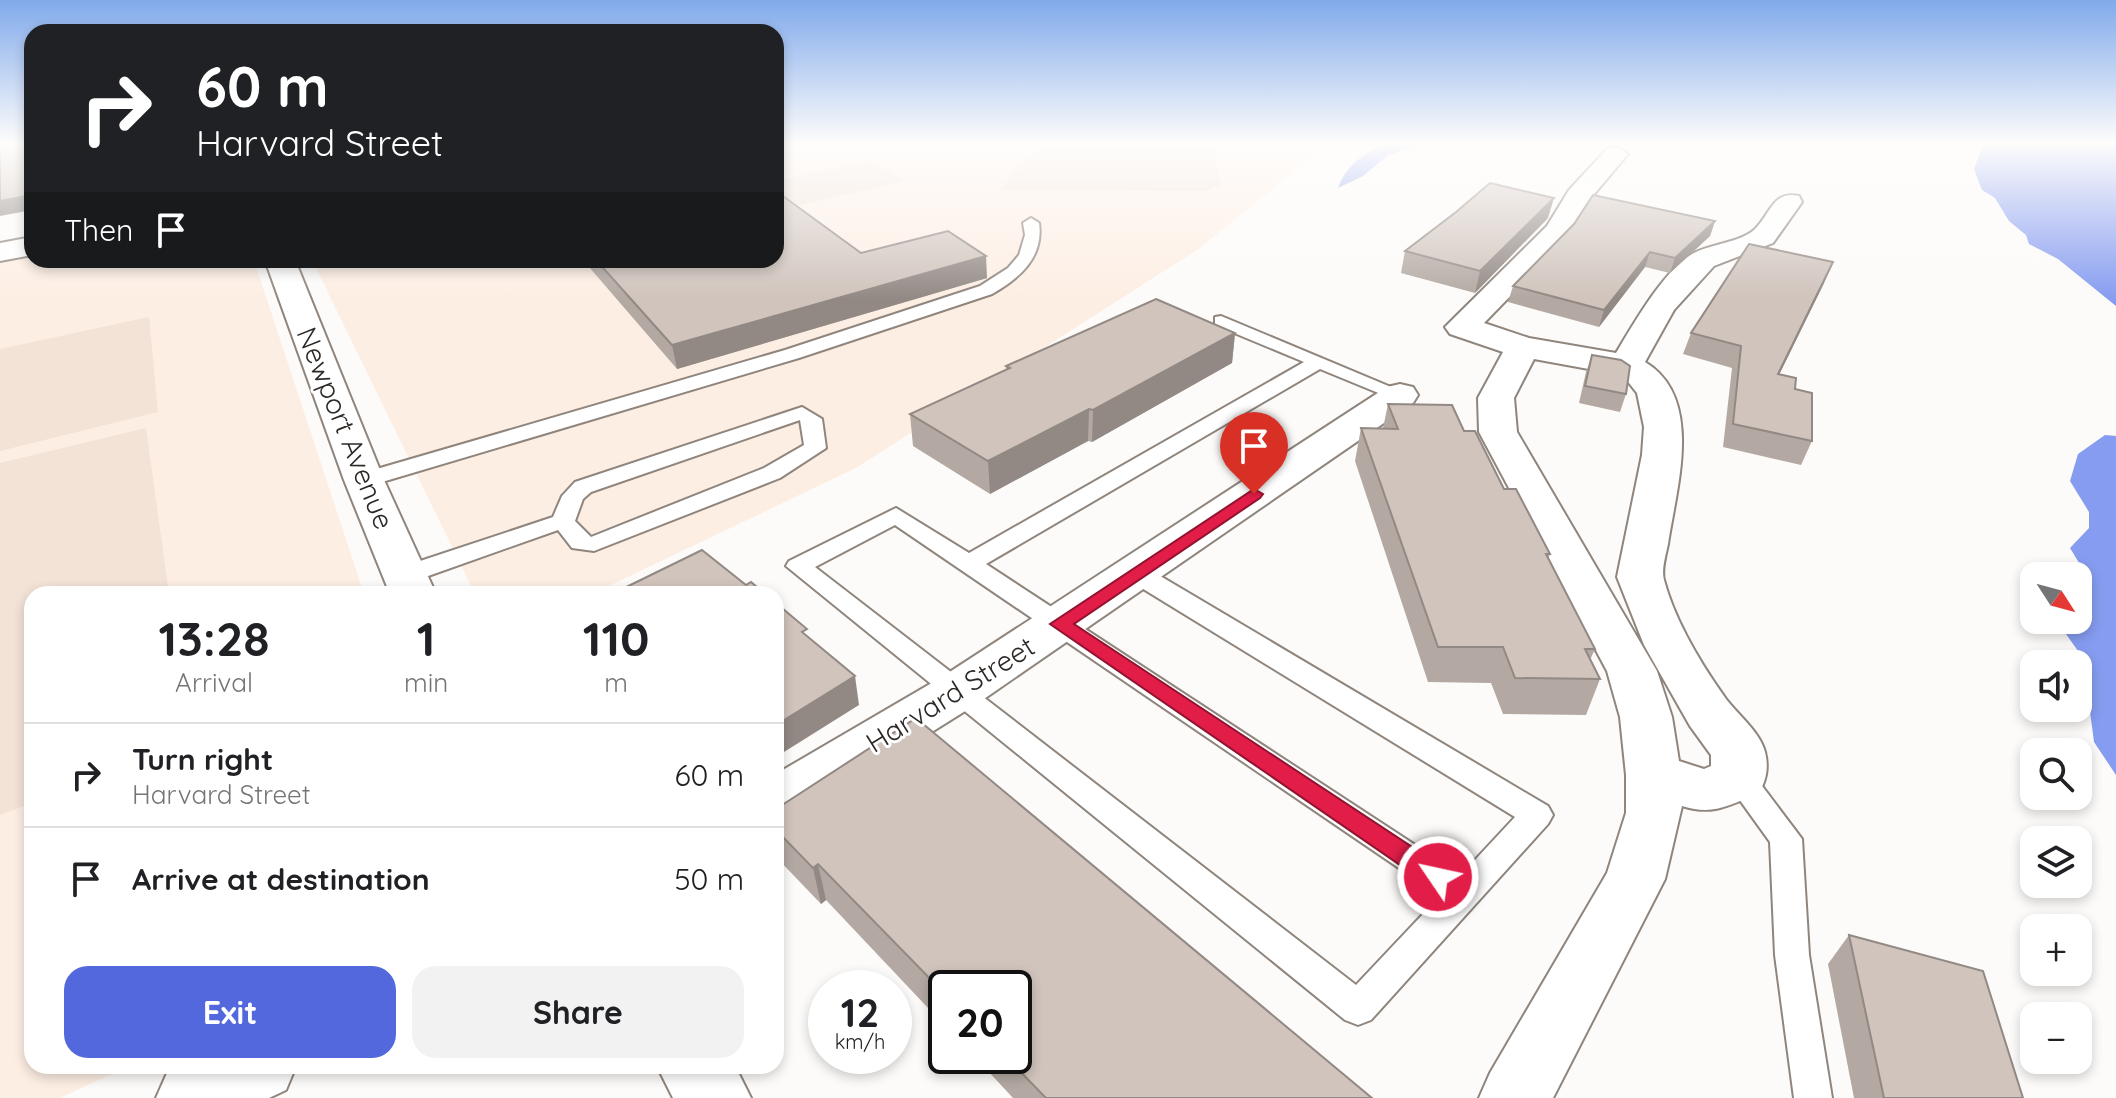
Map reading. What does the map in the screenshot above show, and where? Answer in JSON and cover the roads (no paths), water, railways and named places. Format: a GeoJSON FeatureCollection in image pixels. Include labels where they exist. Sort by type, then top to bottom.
{"type":"FeatureCollection","features":[{"type":"Feature","properties":{"kind":"street"},"geometry":{"type":"LineString","coordinates":[[1578,196],[1558,231],[1462,327],[1523,347],[1626,365],[1642,375],[1655,393],[1663,427],[1662,455],[1640,577],[1668,645],[1708,713],[1738,751],[1739,778],[1705,791],[1654,775]]}},
{"type":"Feature","properties":{"kind":"street"},"geometry":{"type":"LineString","coordinates":[[1579,196],[1607,202]]}},
{"type":"Feature","properties":{"kind":"street"},"geometry":{"type":"LineString","coordinates":[[1626,365],[1660,306],[1703,260],[1767,233],[1789,202]]}},
{"type":"Feature","properties":{"kind":"street"},"geometry":{"type":"LineString","coordinates":[[1724,225],[1767,233]]}},
{"type":"Feature","properties":{"kind":"street"},"geometry":{"type":"LineString","coordinates":[[0,252],[24,248]]}},
{"type":"Feature","properties":{"kind":"street","name":"Newport Avenue"},"geometry":{"type":"LineString","coordinates":[[283,268],[364,480],[409,585]]}},
{"type":"Feature","properties":{"kind":"street"},"geometry":{"type":"LineString","coordinates":[[1515,1098],[1635,879],[1654,813],[1654,775],[1646,717],[1632,671],[1498,432],[1496,398],[1523,347]]}},
{"type":"Feature","properties":{"kind":"street","name":"Harvard Street"},"geometry":{"type":"LineString","coordinates":[[784,796],[960,690],[1400,395]]}},
{"type":"Feature","properties":{"kind":"street"},"geometry":{"type":"LineString","coordinates":[[192,1098],[244,1074]]}},
{"type":"Feature","properties":{"kind":"street"},"geometry":{"type":"LineString","coordinates":[[698,1074],[715,1098]]}},
{"type":"Feature","properties":{"kind":"lane"},"geometry":{"type":"LineString","coordinates":[[364,480],[792,354],[986,290],[1003,281],[1023,262],[1032,248],[1031,223]]}},
{"type":"Feature","properties":{"kind":"lane"},"geometry":{"type":"LineString","coordinates":[[1221,321],[1400,395]]}},
{"type":"Feature","properties":{"kind":"lane"},"geometry":{"type":"LineString","coordinates":[[969,563],[1318,362]]}},
{"type":"Feature","properties":{"kind":"lane"},"geometry":{"type":"LineString","coordinates":[[409,585],[563,521],[573,496],[583,487],[802,413],[812,419],[815,448],[772,473],[594,544],[580,543],[563,521]]}},
{"type":"Feature","properties":{"kind":"lane"},"geometry":{"type":"LineString","coordinates":[[1136,573],[1537,815],[1358,1008],[960,690],[798,566],[896,515],[1463,894]]}},
{"type":"Feature","properties":{"kind":"lane"},"geometry":{"type":"LineString","coordinates":[[1739,778],[1786,839],[1792,955],[1813,1098]]}},
{"type":"Feature","properties":{"kind":"water"},"geometry":{"type":"Polygon","coordinates":[[[1992,196],[2116,196],[2116,306],[2058,259],[2029,244],[2026,235],[2009,221],[1992,196]]]}},
{"type":"Feature","properties":{"kind":"water"},"geometry":{"type":"Polygon","coordinates":[[[2105,435],[2116,436],[2116,775],[2094,742],[2092,650],[2077,650],[2066,634],[2092,634],[2092,562],[2078,562],[2070,548],[2089,528],[2089,512],[2070,481],[2078,454],[2105,435]]]}}]}
